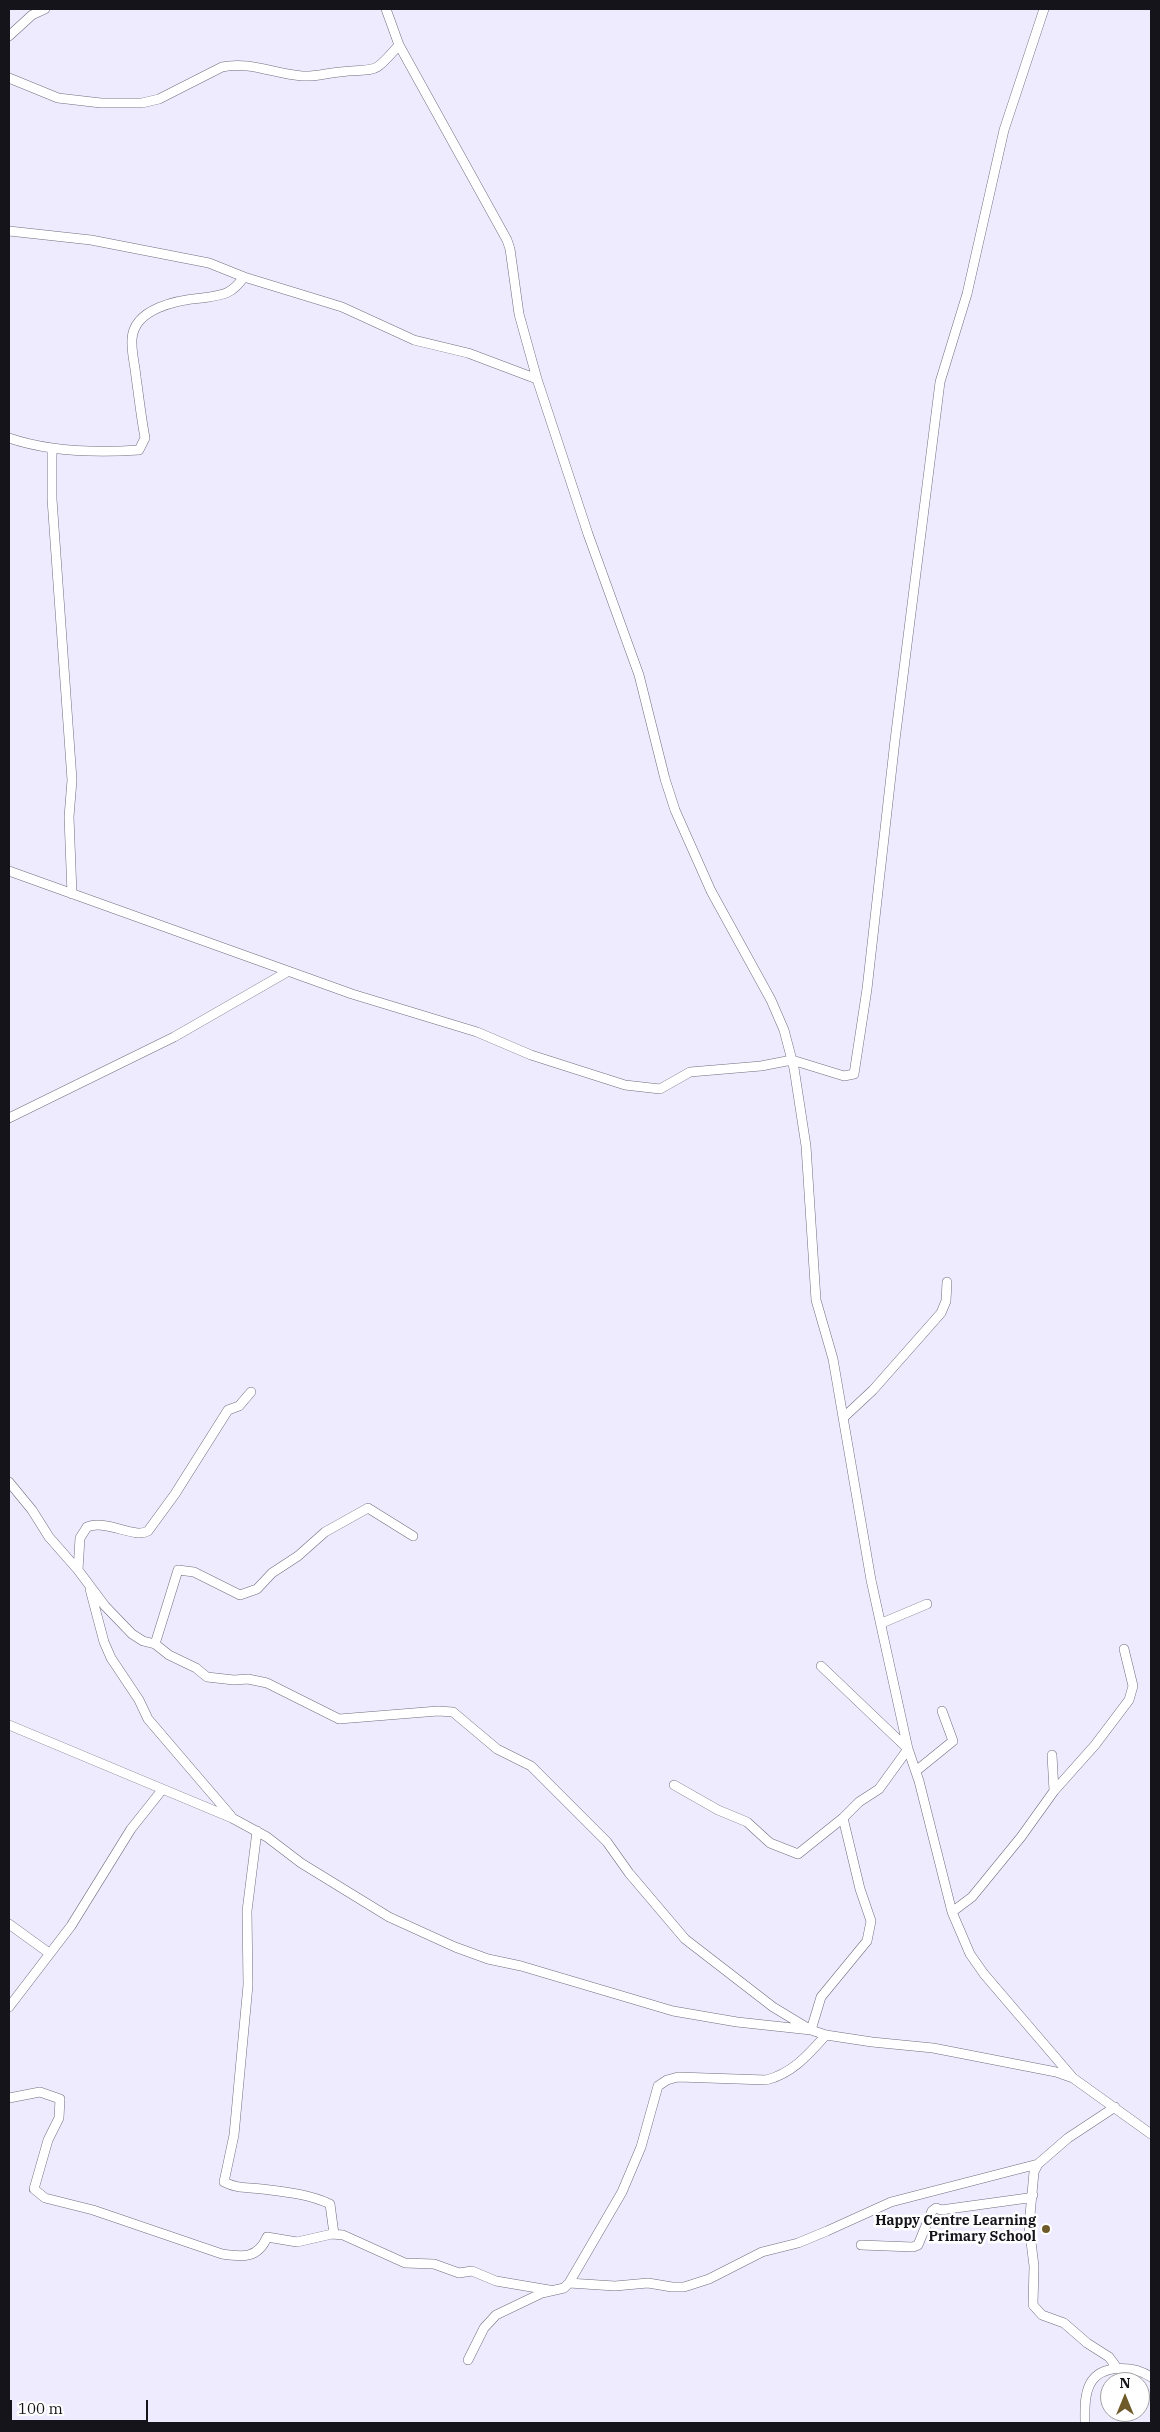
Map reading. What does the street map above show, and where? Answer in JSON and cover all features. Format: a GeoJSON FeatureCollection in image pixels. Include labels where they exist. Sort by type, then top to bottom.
{"type":"FeatureCollection","features":[{"type":"Feature","properties":{"kind":"street"},"geometry":{"type":"LineString","coordinates":[[9,36],[32,14],[45,9]]}},
{"type":"Feature","properties":{"kind":"street"},"geometry":{"type":"LineString","coordinates":[[386,9],[399,45],[507,240],[510,249],[519,314],[537,379],[588,534],[639,675],[665,779],[675,810],[711,891],[771,1000],[784,1030],[792,1060],[806,1146],[816,1300],[819,1318],[833,1359],[848,1456],[908,1749],[916,1771],[952,1912],[961,1937],[979,1967],[1073,2078],[1151,2134]]}},
{"type":"Feature","properties":{"kind":"street"},"geometry":{"type":"LineString","coordinates":[[9,871],[287,972],[477,1032],[531,1055],[625,1085],[646,1089],[660,1089],[668,1087],[690,1072],[761,1066],[792,1060],[844,1076],[854,1074],[857,1066],[895,740],[940,382],[967,294],[1004,130],[1044,9]]}},
{"type":"Feature","properties":{"kind":"street"},"geometry":{"type":"LineString","coordinates":[[9,78],[65,99],[101,104],[142,103],[159,99],[222,66],[233,64],[248,65],[300,76],[318,77],[342,72],[374,70],[399,45]]}},
{"type":"Feature","properties":{"kind":"street"},"geometry":{"type":"LineString","coordinates":[[9,231],[119,244],[209,263],[244,277],[333,304],[398,335],[468,353],[537,379]]}},
{"type":"Feature","properties":{"kind":"street"},"geometry":{"type":"LineString","coordinates":[[9,438],[52,449],[116,452],[139,450],[145,438],[133,350],[134,329],[139,322],[160,306],[228,294],[236,289],[244,277]]}},
{"type":"Feature","properties":{"kind":"street"},"geometry":{"type":"LineString","coordinates":[[52,449],[52,499],[71,763],[69,817],[72,894]]}},
{"type":"Feature","properties":{"kind":"street"},"geometry":{"type":"LineString","coordinates":[[9,1118],[174,1037],[287,972]]}},
{"type":"Feature","properties":{"kind":"street"},"geometry":{"type":"LineString","coordinates":[[843,1418],[872,1390],[941,1313],[946,1302],[947,1282]]}},
{"type":"Feature","properties":{"kind":"street"},"geometry":{"type":"LineString","coordinates":[[78,1570],[80,1538],[87,1527],[99,1524],[137,1533],[148,1531],[175,1494],[228,1410],[239,1406],[251,1392]]}},
{"type":"Feature","properties":{"kind":"street"},"geometry":{"type":"LineString","coordinates":[[9,1482],[32,1510],[49,1537],[88,1582],[105,1606],[132,1634],[143,1641],[155,1644],[169,1655],[196,1668],[207,1677],[234,1680],[248,1679],[266,1684],[339,1719],[438,1711],[453,1712],[497,1749],[531,1766],[607,1842],[629,1873],[685,1939],[773,2007],[811,2030]]}},
{"type":"Feature","properties":{"kind":"street"},"geometry":{"type":"LineString","coordinates":[[155,1644],[178,1570],[194,1572],[240,1595],[257,1589],[272,1573],[298,1556],[325,1532],[368,1508],[413,1536]]}},
{"type":"Feature","properties":{"kind":"street"},"geometry":{"type":"LineString","coordinates":[[88,1582],[102,1636],[111,1658],[139,1700],[148,1719],[232,1818]]}},
{"type":"Feature","properties":{"kind":"street"},"geometry":{"type":"LineString","coordinates":[[882,1623],[927,1604]]}},
{"type":"Feature","properties":{"kind":"street"},"geometry":{"type":"LineString","coordinates":[[952,1912],[972,1897],[1054,1791],[1095,1745],[1129,1700],[1133,1686],[1124,1649]]}},
{"type":"Feature","properties":{"kind":"street"},"geometry":{"type":"LineString","coordinates":[[821,1666],[908,1749]]}},
{"type":"Feature","properties":{"kind":"street"},"geometry":{"type":"LineString","coordinates":[[916,1771],[953,1741],[942,1711]]}},
{"type":"Feature","properties":{"kind":"street"},"geometry":{"type":"LineString","coordinates":[[9,1726],[232,1818],[257,1831],[301,1863],[389,1916],[455,1947],[488,1959],[521,1966],[672,2011],[737,2022],[811,2030],[826,2035],[933,2048],[1018,2064],[1073,2078]]}},
{"type":"Feature","properties":{"kind":"street"},"geometry":{"type":"LineString","coordinates":[[674,1785],[718,1810],[747,1822],[770,1843],[798,1854],[843,1818],[859,1802],[879,1789],[908,1749]]}},
{"type":"Feature","properties":{"kind":"street"},"geometry":{"type":"LineString","coordinates":[[1052,1755],[1054,1791]]}},
{"type":"Feature","properties":{"kind":"street"},"geometry":{"type":"LineString","coordinates":[[9,2007],[71,1926],[131,1829],[162,1790]]}},
{"type":"Feature","properties":{"kind":"street"},"geometry":{"type":"LineString","coordinates":[[811,2030],[821,1997],[867,1941],[872,1921],[860,1890],[843,1818]]}},
{"type":"Feature","properties":{"kind":"street"},"geometry":{"type":"LineString","coordinates":[[257,1831],[247,1911],[248,1985],[234,2135],[224,2182],[236,2188],[304,2194],[330,2204],[334,2234]]}},
{"type":"Feature","properties":{"kind":"street"},"geometry":{"type":"LineString","coordinates":[[9,1924],[49,1954]]}},
{"type":"Feature","properties":{"kind":"street"},"geometry":{"type":"LineString","coordinates":[[9,2098],[40,2092],[60,2099],[59,2118],[48,2140],[34,2189],[45,2198],[93,2210],[188,2243],[243,2258],[251,2256],[258,2251],[266,2237],[297,2242],[334,2234],[343,2234],[405,2263],[434,2264],[459,2272],[474,2271],[496,2281],[549,2290],[564,2288],[569,2283],[622,2192],[641,2146],[658,2086],[666,2080],[678,2077],[766,2080],[778,2077],[803,2060],[826,2035]]}},
{"type":"Feature","properties":{"kind":"street"},"geometry":{"type":"LineString","coordinates":[[569,2283],[615,2286],[648,2283],[672,2287],[684,2286],[709,2279],[762,2252],[798,2243],[891,2202],[1038,2164],[1086,2124],[1115,2107]]}},
{"type":"Feature","properties":{"kind":"street"},"geometry":{"type":"LineString","coordinates":[[1038,2164],[1033,2175],[1029,2226],[1034,2266],[1033,2305],[1042,2315],[1064,2322],[1087,2343],[1109,2357],[1117,2368]]}},
{"type":"Feature","properties":{"kind":"street"},"geometry":{"type":"LineString","coordinates":[[861,2245],[913,2248],[918,2245],[932,2211],[936,2208],[941,2210],[1028,2198],[1033,2194]]}},
{"type":"Feature","properties":{"kind":"street"},"geometry":{"type":"LineString","coordinates":[[468,2360],[484,2328],[496,2315],[549,2290]]}},
{"type":"Feature","properties":{"kind":"street"},"geometry":{"type":"LineString","coordinates":[[1085,2423],[1086,2400],[1091,2383],[1102,2374],[1117,2368],[1123,2368],[1151,2377]]}},
{"type":"Feature","properties":{"kind":"place","name":"Happy Centre Learning Primary School"},"geometry":{"type":"Point","coordinates":[1046,2229]}}]}
